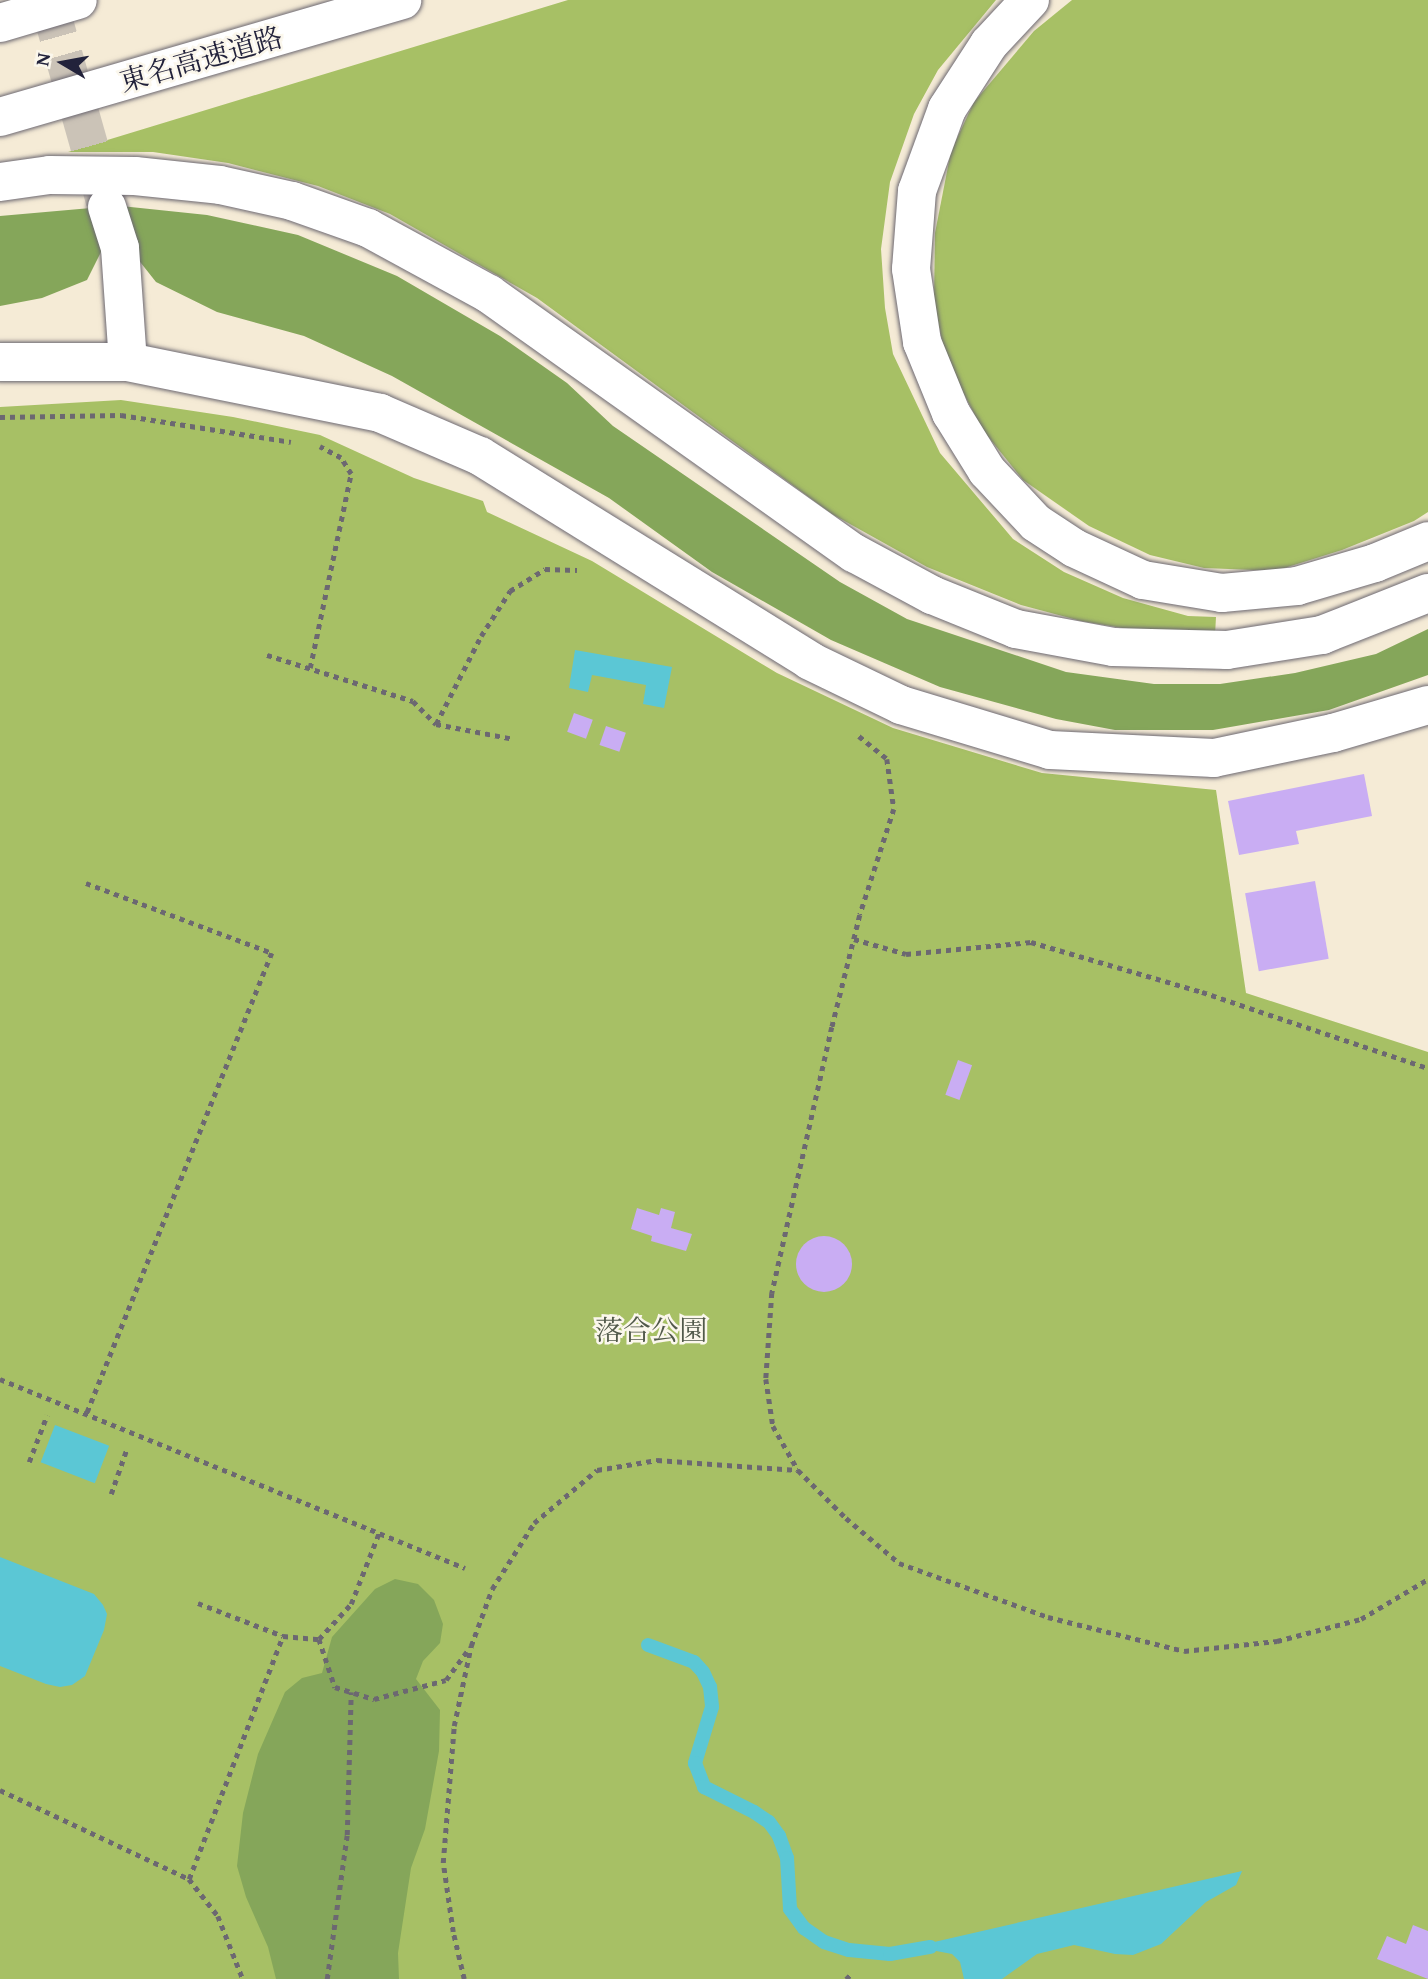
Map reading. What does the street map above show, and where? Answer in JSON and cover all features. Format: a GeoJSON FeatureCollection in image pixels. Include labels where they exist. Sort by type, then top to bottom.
{"type":"FeatureCollection","features":[{"type":"Feature","properties":{"kind":"main road"},"geometry":{"type":"LineString","coordinates":[[0,23],[78,0]]}},
{"type":"Feature","properties":{"kind":"main road","name":"東名高速道路"},"geometry":{"type":"LineString","coordinates":[[0,117],[402,0]]}},
{"type":"Feature","properties":{"kind":"main road"},"geometry":{"type":"LineString","coordinates":[[1030,0],[989,44],[947,109],[917,191],[911,269],[922,342],[951,413],[987,471],[1036,523],[1074,548],[1143,580],[1222,593],[1297,586],[1375,563],[1428,541]]}},
{"type":"Feature","properties":{"kind":"main road"},"geometry":{"type":"LineString","coordinates":[[0,182],[50,175],[135,176],[220,185],[292,201],[368,228],[489,294],[854,553],[932,595],[1016,629],[1113,647],[1227,650],[1322,635],[1428,593]]}},
{"type":"Feature","properties":{"kind":"main road"},"geometry":{"type":"LineString","coordinates":[[107,207],[120,248],[128,362]]}},
{"type":"Feature","properties":{"kind":"main road"},"geometry":{"type":"LineString","coordinates":[[0,362],[128,362],[380,413],[480,456],[810,661],[901,705],[1050,750],[1214,758],[1333,733],[1428,705]]}},
{"type":"Feature","properties":{"kind":"path"},"geometry":{"type":"LineString","coordinates":[[0,417],[121,415],[292,442]]}},
{"type":"Feature","properties":{"kind":"path"},"geometry":{"type":"LineString","coordinates":[[310,668],[351,474],[341,458],[318,446]]}},
{"type":"Feature","properties":{"kind":"path"},"geometry":{"type":"LineString","coordinates":[[436,724],[481,636],[510,591],[545,569],[574,569],[586,575]]}},
{"type":"Feature","properties":{"kind":"path"},"geometry":{"type":"LineString","coordinates":[[267,655],[413,701],[436,724],[514,739]]}},
{"type":"Feature","properties":{"kind":"path"},"geometry":{"type":"LineString","coordinates":[[852,732],[887,759],[894,809],[854,939],[801,1156],[772,1293],[766,1379],[773,1426],[798,1469],[846,1518],[899,1563],[1048,1617],[1184,1651],[1277,1641],[1361,1619],[1428,1579]]}},
{"type":"Feature","properties":{"kind":"path"},"geometry":{"type":"LineString","coordinates":[[86,883],[272,953],[87,1415]]}},
{"type":"Feature","properties":{"kind":"path"},"geometry":{"type":"LineString","coordinates":[[854,939],[905,954],[1031,942],[1202,992],[1428,1068]]}},
{"type":"Feature","properties":{"kind":"path"},"geometry":{"type":"LineString","coordinates":[[0,1379],[465,1568]]}},
{"type":"Feature","properties":{"kind":"path"},"geometry":{"type":"LineString","coordinates":[[29,1462],[47,1415]]}},
{"type":"Feature","properties":{"kind":"path"},"geometry":{"type":"LineString","coordinates":[[111,1494],[127,1448]]}},
{"type":"Feature","properties":{"kind":"path"},"geometry":{"type":"LineString","coordinates":[[464,1979],[453,1932],[443,1863],[454,1726],[471,1646],[492,1589],[534,1523],[597,1470],[657,1460],[798,1469]]}},
{"type":"Feature","properties":{"kind":"path"},"geometry":{"type":"LineString","coordinates":[[319,1639],[351,1604],[379,1533]]}},
{"type":"Feature","properties":{"kind":"path"},"geometry":{"type":"LineString","coordinates":[[198,1603],[283,1636],[319,1639]]}},
{"type":"Feature","properties":{"kind":"path"},"geometry":{"type":"LineString","coordinates":[[189,1879],[283,1636]]}},
{"type":"Feature","properties":{"kind":"path"},"geometry":{"type":"LineString","coordinates":[[319,1639],[335,1687],[373,1699],[446,1680],[471,1646]]}},
{"type":"Feature","properties":{"kind":"path"},"geometry":{"type":"LineString","coordinates":[[327,1979],[347,1835],[351,1692]]}},
{"type":"Feature","properties":{"kind":"path"},"geometry":{"type":"LineString","coordinates":[[0,1790],[189,1879],[218,1916],[243,1979]]}},
{"type":"Feature","properties":{"kind":"green space"},"geometry":{"type":"Polygon","coordinates":[[[568,0],[996,0],[938,70],[914,114],[890,182],[881,249],[885,308],[893,354],[940,453],[1013,539],[1064,572],[1123,598],[1188,616],[1216,617],[1215,635],[1152,633],[1081,621],[1021,605],[927,567],[832,514],[537,298],[390,214],[318,186],[228,163],[153,152],[68,152],[568,0]]]}},
{"type":"Feature","properties":{"kind":"green space"},"geometry":{"type":"Polygon","coordinates":[[[1072,0],[1428,0],[1428,512],[1414,521],[1342,550],[1275,571],[1204,568],[1150,555],[1089,526],[1023,480],[982,429],[945,357],[934,300],[935,233],[951,151],[974,102],[1034,31],[1072,0]]]}},
{"type":"Feature","properties":{"kind":"green space"},"geometry":{"type":"Polygon","coordinates":[[[121,206],[207,215],[298,235],[397,276],[500,336],[567,383],[613,426],[840,582],[907,619],[1066,672],[1154,684],[1220,684],[1295,673],[1376,654],[1428,629],[1428,675],[1329,710],[1213,730],[1115,730],[1056,719],[940,687],[831,640],[712,572],[609,498],[392,376],[304,336],[217,312],[156,282],[137,258],[121,206]]]}},
{"type":"Feature","properties":{"kind":"green space"},"geometry":{"type":"Polygon","coordinates":[[[91,208],[105,244],[87,280],[42,298],[0,306],[0,216],[91,208]]]}},
{"type":"Feature","properties":{"kind":"green space","name":"落合公園"},"geometry":{"type":"Polygon","coordinates":[[[121,400],[233,417],[320,435],[414,478],[483,501],[487,512],[592,561],[777,673],[893,728],[1042,773],[1216,790],[1246,993],[1428,1052],[1428,1979],[0,1979],[0,407],[121,400]]]}},
{"type":"Feature","properties":{"kind":"green space"},"geometry":{"type":"Polygon","coordinates":[[[395,1579],[418,1584],[434,1600],[443,1624],[440,1643],[423,1661],[416,1679],[440,1710],[439,1751],[425,1829],[411,1868],[398,1953],[399,1979],[276,1979],[268,1947],[246,1897],[237,1866],[243,1813],[258,1754],[285,1692],[302,1678],[322,1673],[332,1637],[375,1589],[395,1579]]]}},
{"type":"Feature","properties":{"kind":"water"},"geometry":{"type":"Polygon","coordinates":[[[575,650],[672,667],[664,708],[643,704],[646,685],[592,675],[588,692],[569,688],[575,650]]]}},
{"type":"Feature","properties":{"kind":"water"},"geometry":{"type":"Polygon","coordinates":[[[55,1425],[109,1446],[95,1483],[41,1462],[55,1425]]]}},
{"type":"Feature","properties":{"kind":"water"},"geometry":{"type":"Polygon","coordinates":[[[0,1557],[94,1594],[103,1605],[107,1614],[104,1630],[85,1676],[72,1685],[60,1687],[46,1684],[0,1666],[0,1557]]]}},
{"type":"Feature","properties":{"kind":"water"},"geometry":{"type":"Polygon","coordinates":[[[1242,1871],[1236,1885],[1206,1902],[1161,1944],[1133,1955],[1074,1945],[1037,1954],[1002,1979],[964,1979],[960,1962],[952,1954],[931,1950],[915,1954],[908,1948],[1242,1871]]]}},
{"type":"Feature","properties":{"kind":"building"},"geometry":{"type":"Polygon","coordinates":[[[574,713],[593,720],[586,739],[567,732],[574,713]]]}},
{"type":"Feature","properties":{"kind":"building"},"geometry":{"type":"Polygon","coordinates":[[[606,726],[626,733],[619,752],[599,745],[606,726]]]}},
{"type":"Feature","properties":{"kind":"building"},"geometry":{"type":"Polygon","coordinates":[[[1364,774],[1372,816],[1296,831],[1299,844],[1239,855],[1228,801],[1364,774]]]}},
{"type":"Feature","properties":{"kind":"building"},"geometry":{"type":"Polygon","coordinates":[[[1315,881],[1329,959],[1259,971],[1245,893],[1315,881]]]}},
{"type":"Feature","properties":{"kind":"building"},"geometry":{"type":"Polygon","coordinates":[[[958,1060],[972,1065],[959,1100],[945,1095],[958,1060]]]}},
{"type":"Feature","properties":{"kind":"building"},"geometry":{"type":"Polygon","coordinates":[[[637,1208],[659,1215],[661,1208],[675,1212],[671,1228],[692,1234],[686,1251],[651,1241],[652,1236],[631,1229],[637,1208]]]}},
{"type":"Feature","properties":{"kind":"building"},"geometry":{"type":"Polygon","coordinates":[[[824,1236],[835,1238],[844,1244],[850,1253],[850,1275],[844,1284],[835,1290],[824,1292],[813,1290],[804,1284],[798,1275],[796,1264],[798,1253],[804,1244],[813,1238],[824,1236]]]}},
{"type":"Feature","properties":{"kind":"building"},"geometry":{"type":"Polygon","coordinates":[[[1413,1925],[1428,1931],[1428,1979],[1377,1959],[1387,1936],[1406,1944],[1413,1925]]]}},
{"type":"Feature","properties":{"kind":"waterway"},"geometry":{"type":"LineString","coordinates":[[648,1645],[694,1662],[703,1672],[710,1687],[712,1707],[695,1763],[704,1787],[754,1812],[769,1822],[779,1836],[787,1858],[790,1909],[804,1928],[824,1942],[849,1950],[890,1954],[930,1947]]}},
{"type":"Feature","properties":{"kind":"tunnel"},"geometry":{"type":"LineString","coordinates":[[48,0],[106,205]]}}]}
